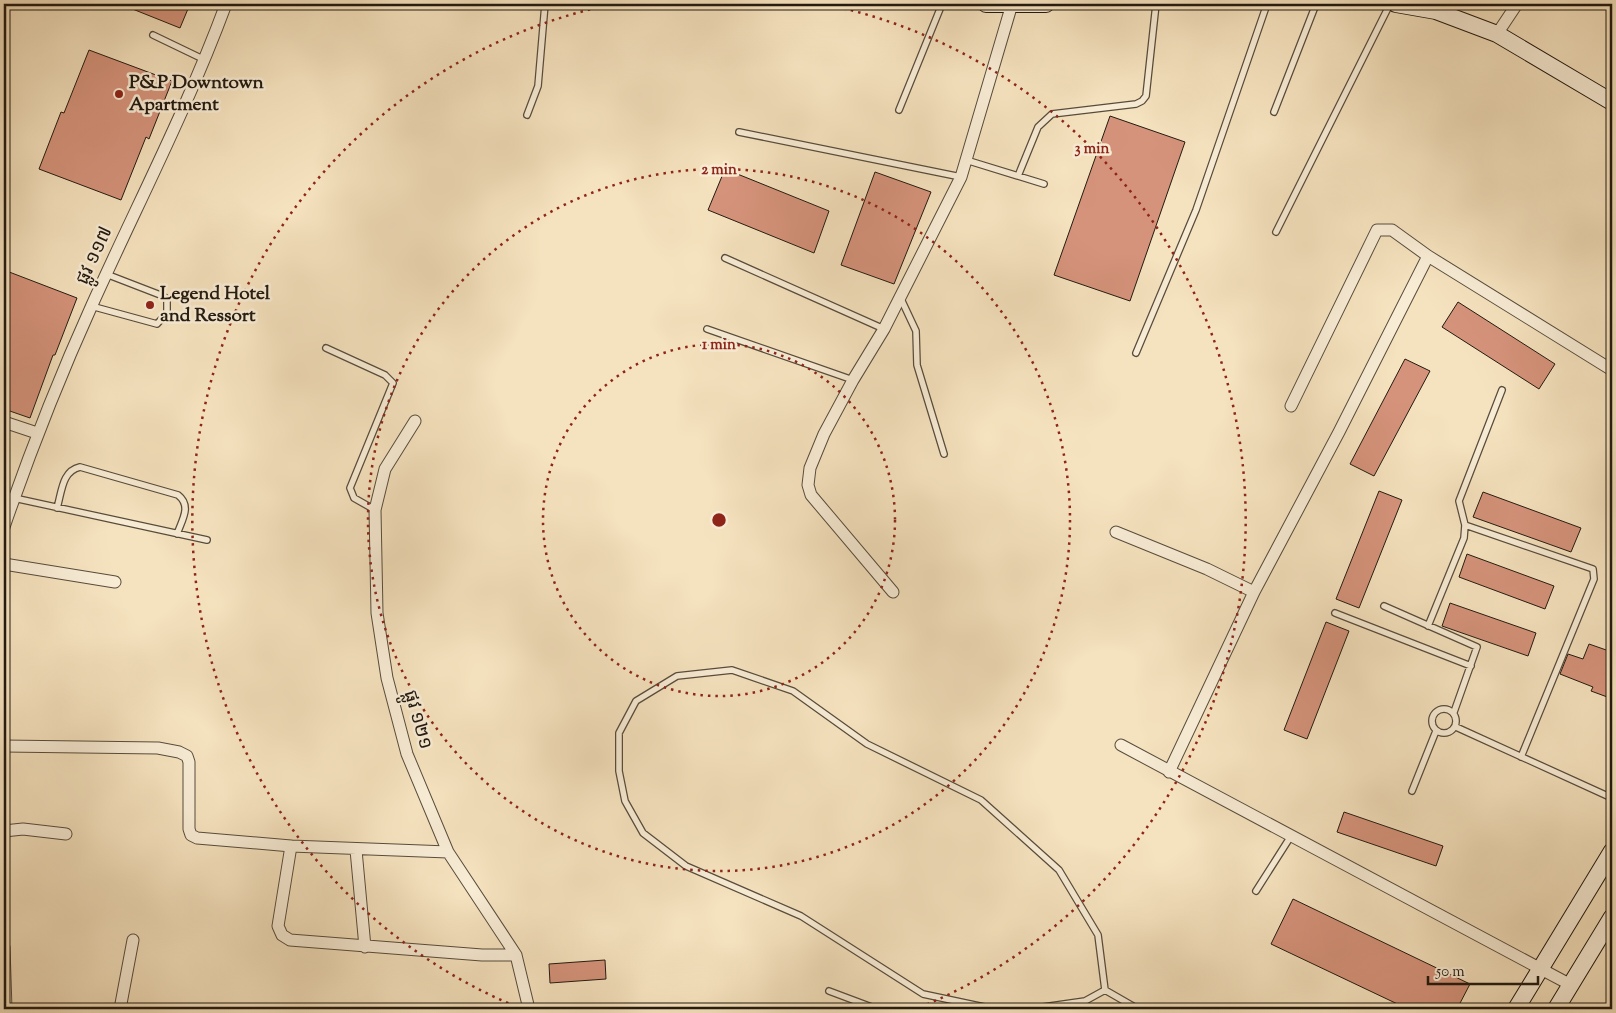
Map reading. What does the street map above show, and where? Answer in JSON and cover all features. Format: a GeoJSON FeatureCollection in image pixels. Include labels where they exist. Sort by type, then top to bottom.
{"type":"FeatureCollection","features":[{"type":"Feature","properties":{"kind":"street","name":"ផ្លូវ ១១៧"},"geometry":{"type":"LineString","coordinates":[[4,527],[37,433],[91,306],[205,60],[226,4]]}},
{"type":"Feature","properties":{"kind":"street"},"geometry":{"type":"LineString","coordinates":[[986,4],[1046,4]]}},
{"type":"Feature","properties":{"kind":"street"},"geometry":{"type":"LineString","coordinates":[[893,592],[811,495],[808,485],[810,468],[853,380],[884,329],[961,177],[1012,4]]}},
{"type":"Feature","properties":{"kind":"street"},"geometry":{"type":"LineString","coordinates":[[1396,4],[1436,10],[1497,34],[1612,102]]}},
{"type":"Feature","properties":{"kind":"street"},"geometry":{"type":"LineString","coordinates":[[1497,34],[1517,4]]}},
{"type":"Feature","properties":{"kind":"street"},"geometry":{"type":"LineString","coordinates":[[1291,406],[1377,230],[1392,230],[1428,256],[1612,370]]}},
{"type":"Feature","properties":{"kind":"street"},"geometry":{"type":"LineString","coordinates":[[1169,772],[1254,592],[1339,432],[1428,256]]}},
{"type":"Feature","properties":{"kind":"street","name":"ផ្លូវ ១២១"},"geometry":{"type":"LineString","coordinates":[[415,421],[385,469],[375,510],[377,613],[387,678],[407,754],[448,852],[516,956],[528,1009]]}},
{"type":"Feature","properties":{"kind":"street"},"geometry":{"type":"LineString","coordinates":[[4,422],[37,433]]}},
{"type":"Feature","properties":{"kind":"street"},"geometry":{"type":"LineString","coordinates":[[1116,532],[1207,569],[1254,592]]}},
{"type":"Feature","properties":{"kind":"street"},"geometry":{"type":"LineString","coordinates":[[4,564],[115,582]]}},
{"type":"Feature","properties":{"kind":"street"},"geometry":{"type":"LineString","coordinates":[[1121,745],[1571,985]]}},
{"type":"Feature","properties":{"kind":"street"},"geometry":{"type":"LineString","coordinates":[[4,746],[158,748],[179,752],[187,756],[188,762],[189,829],[191,835],[204,839],[356,850],[448,852]]}},
{"type":"Feature","properties":{"kind":"street"},"geometry":{"type":"LineString","coordinates":[[4,830],[23,829],[66,834]]}},
{"type":"Feature","properties":{"kind":"street"},"geometry":{"type":"LineString","coordinates":[[291,846],[278,926],[282,935],[290,940],[365,947],[516,956]]}},
{"type":"Feature","properties":{"kind":"street"},"geometry":{"type":"LineString","coordinates":[[356,850],[365,947]]}},
{"type":"Feature","properties":{"kind":"street"},"geometry":{"type":"LineString","coordinates":[[1516,1009],[1612,851]]}},
{"type":"Feature","properties":{"kind":"street"},"geometry":{"type":"LineString","coordinates":[[1556,1009],[1612,917]]}},
{"type":"Feature","properties":{"kind":"street"},"geometry":{"type":"LineString","coordinates":[[120,1009],[133,940]]}},
{"type":"Feature","properties":{"kind":"street"},"geometry":{"type":"LineString","coordinates":[[4,947],[6,1009]]}},
{"type":"Feature","properties":{"kind":"lane"},"geometry":{"type":"LineString","coordinates":[[527,115],[538,86],[545,4]]}},
{"type":"Feature","properties":{"kind":"lane"},"geometry":{"type":"LineString","coordinates":[[899,110],[942,4]]}},
{"type":"Feature","properties":{"kind":"lane"},"geometry":{"type":"LineString","coordinates":[[1018,176],[1038,127],[1052,114],[1136,104],[1142,101],[1146,96],[1156,4]]}},
{"type":"Feature","properties":{"kind":"lane"},"geometry":{"type":"LineString","coordinates":[[1136,353],[1196,210],[1267,4]]}},
{"type":"Feature","properties":{"kind":"lane"},"geometry":{"type":"LineString","coordinates":[[1274,112],[1316,4]]}},
{"type":"Feature","properties":{"kind":"lane"},"geometry":{"type":"LineString","coordinates":[[1276,232],[1390,4]]}},
{"type":"Feature","properties":{"kind":"lane"},"geometry":{"type":"LineString","coordinates":[[153,35],[205,60]]}},
{"type":"Feature","properties":{"kind":"lane"},"geometry":{"type":"LineString","coordinates":[[739,132],[961,177]]}},
{"type":"Feature","properties":{"kind":"lane"},"geometry":{"type":"LineString","coordinates":[[966,160],[1044,184]]}},
{"type":"Feature","properties":{"kind":"lane"},"geometry":{"type":"LineString","coordinates":[[726,258],[884,329]]}},
{"type":"Feature","properties":{"kind":"lane"},"geometry":{"type":"LineString","coordinates":[[91,306],[157,324],[167,313],[167,299],[163,296],[106,274]]}},
{"type":"Feature","properties":{"kind":"lane"},"geometry":{"type":"LineString","coordinates":[[900,298],[916,331],[918,365],[944,454]]}},
{"type":"Feature","properties":{"kind":"lane"},"geometry":{"type":"LineString","coordinates":[[707,329],[853,380]]}},
{"type":"Feature","properties":{"kind":"lane"},"geometry":{"type":"LineString","coordinates":[[326,348],[385,375],[393,383],[350,488],[354,498],[375,510]]}},
{"type":"Feature","properties":{"kind":"lane"},"geometry":{"type":"LineString","coordinates":[[1428,626],[1462,544],[1465,525],[1459,501],[1502,390]]}},
{"type":"Feature","properties":{"kind":"lane"},"geometry":{"type":"LineString","coordinates":[[57,508],[66,475],[72,469],[80,467],[178,494],[185,500],[187,509],[177,534]]}},
{"type":"Feature","properties":{"kind":"lane"},"geometry":{"type":"LineString","coordinates":[[14,498],[207,540]]}},
{"type":"Feature","properties":{"kind":"lane"},"geometry":{"type":"LineString","coordinates":[[1465,525],[1593,569],[1594,579],[1521,757]]}},
{"type":"Feature","properties":{"kind":"lane"},"geometry":{"type":"LineString","coordinates":[[1384,606],[1477,647],[1454,712],[1457,719],[1456,727]]}},
{"type":"Feature","properties":{"kind":"lane"},"geometry":{"type":"LineString","coordinates":[[1335,612],[1471,666]]}},
{"type":"Feature","properties":{"kind":"lane"},"geometry":{"type":"LineString","coordinates":[[1019,1009],[989,1008],[923,994],[801,916],[686,866],[643,833],[625,801],[619,771],[619,733],[636,701],[677,676],[732,670],[793,691],[867,744],[981,800],[1059,870],[1098,935],[1105,990]]}},
{"type":"Feature","properties":{"kind":"lane"},"geometry":{"type":"LineString","coordinates":[[1436,732],[1432,725],[1432,718],[1438,710],[1446,709],[1454,712]]}},
{"type":"Feature","properties":{"kind":"lane"},"geometry":{"type":"LineString","coordinates":[[1436,732],[1444,732],[1456,727],[1612,798]]}},
{"type":"Feature","properties":{"kind":"lane"},"geometry":{"type":"LineString","coordinates":[[1412,791],[1436,732]]}},
{"type":"Feature","properties":{"kind":"lane"},"geometry":{"type":"LineString","coordinates":[[1256,891],[1291,836]]}},
{"type":"Feature","properties":{"kind":"lane"},"geometry":{"type":"LineString","coordinates":[[1029,1009],[1086,1001],[1105,990]]}},
{"type":"Feature","properties":{"kind":"lane"},"geometry":{"type":"LineString","coordinates":[[1105,990],[1138,1009]]}},
{"type":"Feature","properties":{"kind":"lane"},"geometry":{"type":"LineString","coordinates":[[829,991],[877,1009]]}},
{"type":"Feature","properties":{"kind":"lane"},"geometry":{"type":"LineString","coordinates":[[1083,1009],[1086,1001]]}},
{"type":"Feature","properties":{"kind":"building"},"geometry":{"type":"Polygon","coordinates":[[[120,4],[190,4],[180,28],[120,4]]]}},
{"type":"Feature","properties":{"kind":"building"},"geometry":{"type":"Polygon","coordinates":[[[89,50],[172,81],[149,139],[146,137],[121,200],[39,169],[61,112],[64,113],[89,50]]]}},
{"type":"Feature","properties":{"kind":"building"},"geometry":{"type":"Polygon","coordinates":[[[1110,116],[1185,142],[1130,301],[1054,275],[1110,116]]]}},
{"type":"Feature","properties":{"kind":"building"},"geometry":{"type":"Polygon","coordinates":[[[725,169],[829,211],[814,253],[708,210],[725,169]]]}},
{"type":"Feature","properties":{"kind":"building"},"geometry":{"type":"Polygon","coordinates":[[[875,172],[931,192],[894,284],[841,265],[875,172]]]}},
{"type":"Feature","properties":{"kind":"building"},"geometry":{"type":"Polygon","coordinates":[[[4,270],[77,298],[55,355],[53,355],[30,418],[4,409],[4,270]]]}},
{"type":"Feature","properties":{"kind":"building"},"geometry":{"type":"Polygon","coordinates":[[[1458,302],[1555,364],[1539,389],[1442,327],[1458,302]]]}},
{"type":"Feature","properties":{"kind":"building"},"geometry":{"type":"Polygon","coordinates":[[[1405,359],[1430,371],[1374,476],[1350,464],[1405,359]]]}},
{"type":"Feature","properties":{"kind":"building"},"geometry":{"type":"Polygon","coordinates":[[[1379,491],[1402,500],[1359,608],[1336,599],[1379,491]]]}},
{"type":"Feature","properties":{"kind":"building"},"geometry":{"type":"Polygon","coordinates":[[[1483,492],[1581,528],[1571,552],[1473,517],[1483,492]]]}},
{"type":"Feature","properties":{"kind":"building"},"geometry":{"type":"Polygon","coordinates":[[[1467,554],[1554,586],[1545,609],[1459,577],[1467,554]]]}},
{"type":"Feature","properties":{"kind":"building"},"geometry":{"type":"Polygon","coordinates":[[[1450,603],[1536,633],[1528,656],[1442,626],[1450,603]]]}},
{"type":"Feature","properties":{"kind":"building"},"geometry":{"type":"Polygon","coordinates":[[[1326,622],[1349,631],[1307,739],[1284,730],[1326,622]]]}},
{"type":"Feature","properties":{"kind":"building"},"geometry":{"type":"Polygon","coordinates":[[[1589,644],[1612,652],[1612,691],[1610,698],[1591,691],[1593,687],[1560,674],[1568,654],[1583,659],[1589,644]]]}},
{"type":"Feature","properties":{"kind":"building"},"geometry":{"type":"Polygon","coordinates":[[[1344,812],[1443,846],[1436,866],[1337,832],[1344,812]]]}},
{"type":"Feature","properties":{"kind":"building"},"geometry":{"type":"Polygon","coordinates":[[[1293,899],[1470,984],[1457,1009],[1408,1009],[1271,944],[1293,899]]]}},
{"type":"Feature","properties":{"kind":"building"},"geometry":{"type":"Polygon","coordinates":[[[605,960],[606,979],[550,983],[549,964],[605,960]]]}},
{"type":"Feature","properties":{"kind":"place","name":"P&P Downtown Apartment"},"geometry":{"type":"Point","coordinates":[119,94]}},
{"type":"Feature","properties":{"kind":"place","name":"Legend Hotel and Ressort"},"geometry":{"type":"Point","coordinates":[150,305]}}]}
